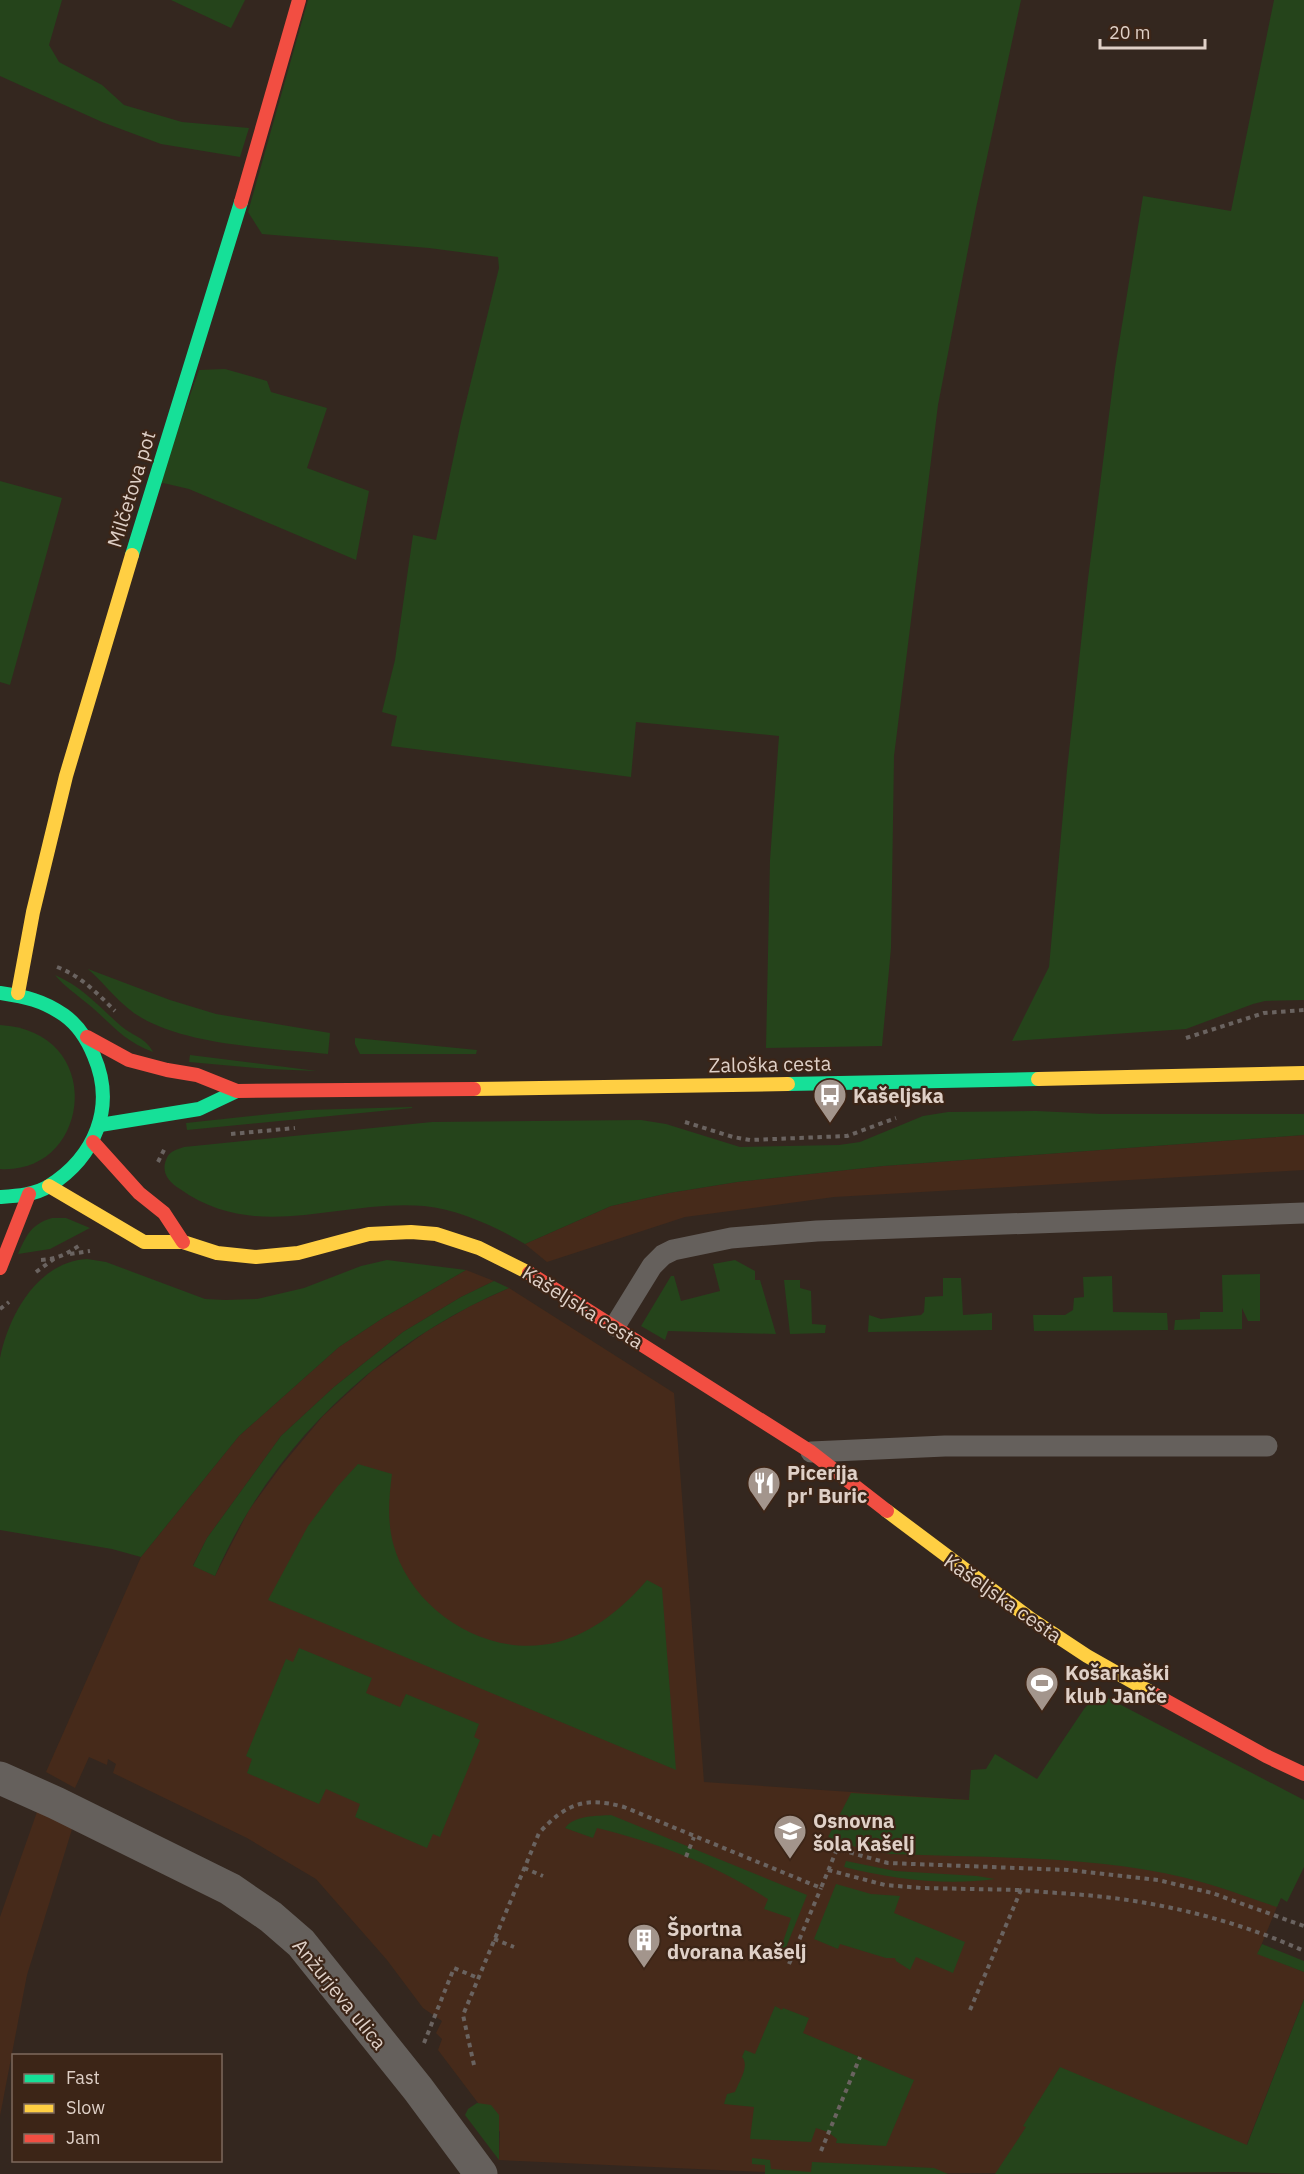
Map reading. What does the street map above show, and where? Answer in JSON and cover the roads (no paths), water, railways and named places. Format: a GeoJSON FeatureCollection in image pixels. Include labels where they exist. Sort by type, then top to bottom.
{"type":"FeatureCollection","features":[{"type":"Feature","properties":{"kind":"street","name":"Milčetova pot"},"geometry":{"type":"LineString","coordinates":[[18,993],[33,912],[66,776],[166,439],[231,236],[299,0]]}},
{"type":"Feature","properties":{"kind":"street"},"geometry":{"type":"LineString","coordinates":[[0,993],[18,993],[47,1003],[69,1018],[87,1037],[98,1058],[103,1080],[104,1102],[100,1125],[93,1142],[74,1167],[49,1186],[29,1194],[0,1197]]}},
{"type":"Feature","properties":{"kind":"street","name":"Zaloška cesta"},"geometry":{"type":"LineString","coordinates":[[87,1037],[129,1060],[167,1071],[197,1075],[237,1091],[588,1089],[1304,1073]]}},
{"type":"Feature","properties":{"kind":"street","name":"Zaloška cesta"},"geometry":{"type":"LineString","coordinates":[[100,1125],[199,1109],[237,1091]]}},
{"type":"Feature","properties":{"kind":"street"},"geometry":{"type":"LineString","coordinates":[[93,1142],[139,1193],[164,1213],[183,1242]]}},
{"type":"Feature","properties":{"kind":"street","name":"Kašeljska cesta"},"geometry":{"type":"LineString","coordinates":[[49,1186],[144,1242],[183,1242],[217,1253],[256,1257],[298,1253],[383,1232],[436,1234],[479,1248],[508,1261],[539,1278],[811,1452],[934,1548],[1031,1619],[1087,1656],[1266,1756],[1304,1774]]}},
{"type":"Feature","properties":{"kind":"street"},"geometry":{"type":"LineString","coordinates":[[0,1268],[29,1194]]}},
{"type":"Feature","properties":{"kind":"street","name":"Anžurjeva ulica"},"geometry":{"type":"LineString","coordinates":[[0,1778],[56,1803],[230,1889],[271,1917],[301,1944],[410,2079],[481,2174]]}},
{"type":"Feature","properties":{"kind":"lane"},"geometry":{"type":"LineString","coordinates":[[615,1326],[652,1266],[663,1255],[674,1250],[731,1238],[817,1231],[1304,1213]]}},
{"type":"Feature","properties":{"kind":"lane"},"geometry":{"type":"LineString","coordinates":[[811,1452],[945,1446],[1267,1446]]}},
{"type":"Feature","properties":{"kind":"place","name":"Kašeljska"},"geometry":{"type":"Point","coordinates":[830,1124]}},
{"type":"Feature","properties":{"kind":"place","name":"Picerija pr' Buric"},"geometry":{"type":"Point","coordinates":[764,1512]}},
{"type":"Feature","properties":{"kind":"place","name":"Košarkaški klub Janče"},"geometry":{"type":"Point","coordinates":[1042,1712]}},
{"type":"Feature","properties":{"kind":"place","name":"Osnovna šola Kašelj"},"geometry":{"type":"Point","coordinates":[790,1860]}},
{"type":"Feature","properties":{"kind":"place","name":"Športna dvorana Kašelj"},"geometry":{"type":"Point","coordinates":[644,1969]}}]}
